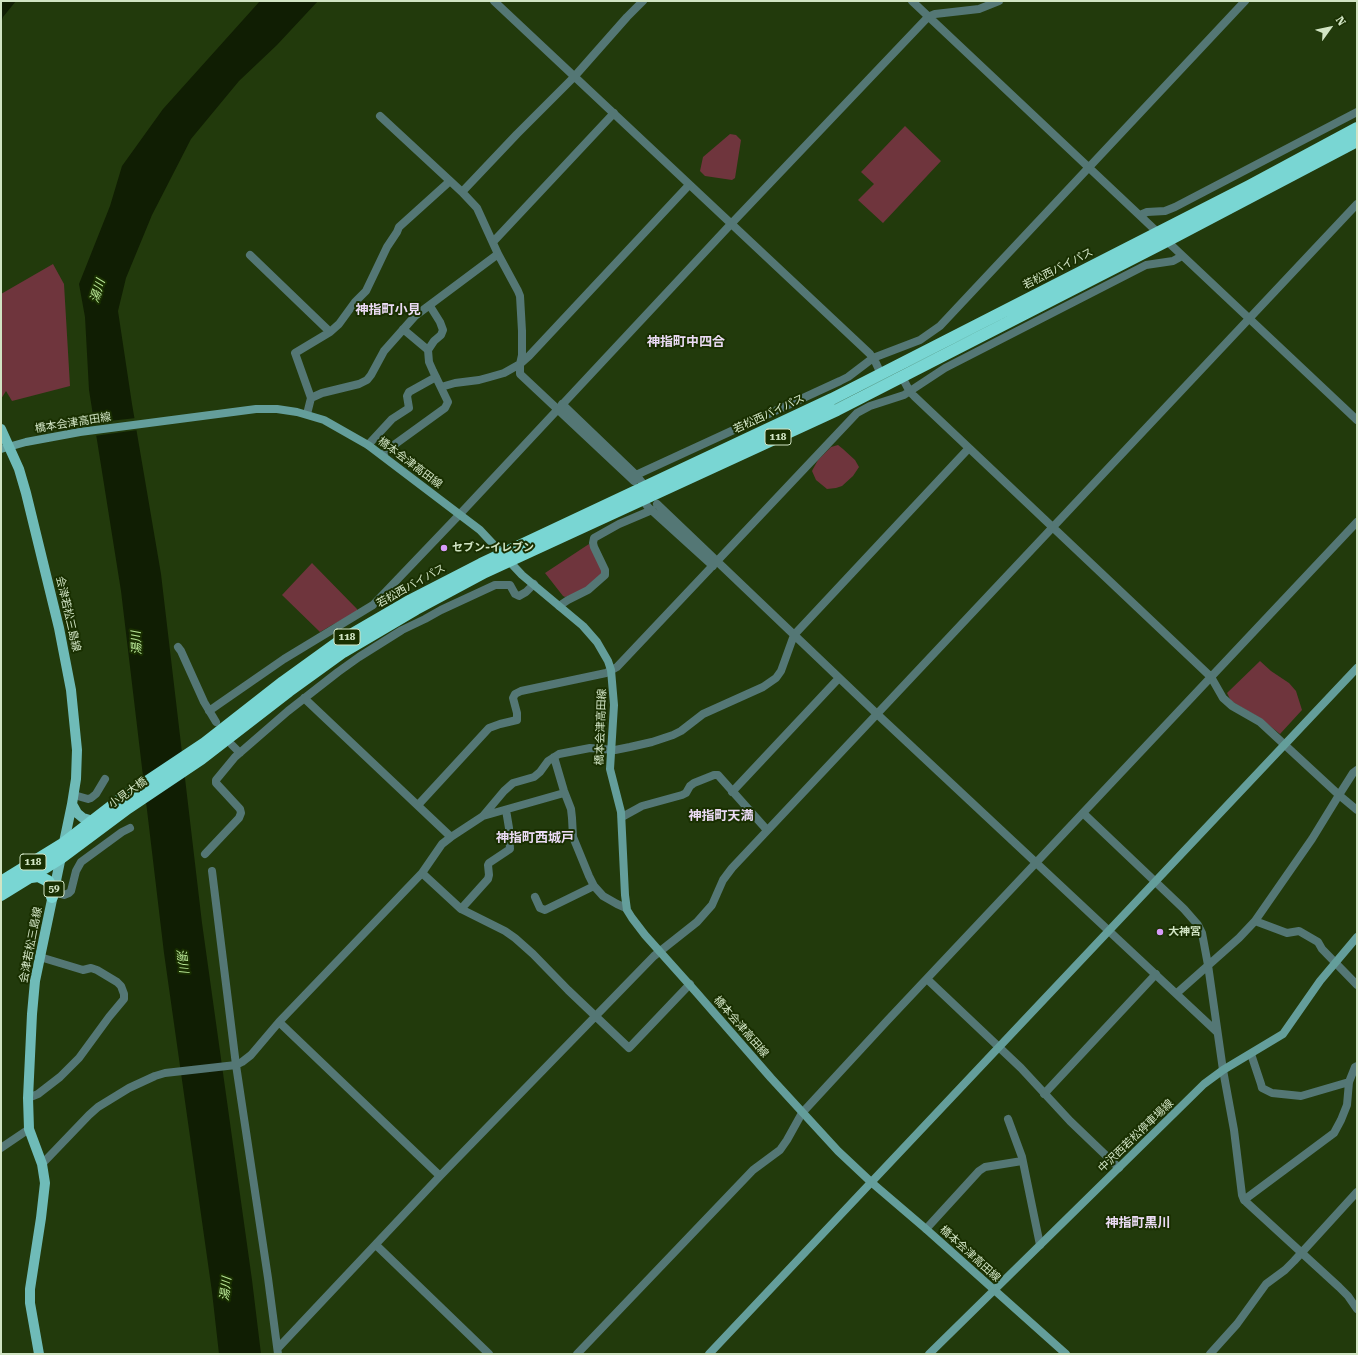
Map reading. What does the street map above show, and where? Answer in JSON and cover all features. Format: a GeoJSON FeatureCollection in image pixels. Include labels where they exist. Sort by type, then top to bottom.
{"type":"FeatureCollection","features":[{"type":"Feature","properties":{"kind":"highway","name":"若松西バイパス"},"geometry":{"type":"LineString","coordinates":[[506,557],[642,500],[837,410],[902,377],[1163,237],[1249,186],[1357,128]]}},
{"type":"Feature","properties":{"kind":"highway","name":"若松西バイパス"},"geometry":{"type":"LineString","coordinates":[[208,747],[343,652],[416,609],[478,576],[506,557],[645,486],[832,399],[1357,141]]}},
{"type":"Feature","properties":{"kind":"highway","name":"小見大橋"},"geometry":{"type":"LineString","coordinates":[[64,843],[93,821],[124,803],[208,747]]}},
{"type":"Feature","properties":{"kind":"highway","name":"小見大橋"},"geometry":{"type":"LineString","coordinates":[[61,858],[124,803]]}},
{"type":"Feature","properties":{"kind":"highway","name":"118"},"geometry":{"type":"LineString","coordinates":[[1,882],[64,843]]}},
{"type":"Feature","properties":{"kind":"highway","name":"118"},"geometry":{"type":"LineString","coordinates":[[1,895],[61,858]]}},
{"type":"Feature","properties":{"kind":"highway"},"geometry":{"type":"LineString","coordinates":[[31,877],[38,876],[48,881],[52,888],[53,895]]}},
{"type":"Feature","properties":{"kind":"main road","name":"橋本会津高田線"},"geometry":{"type":"LineString","coordinates":[[5,447],[80,432],[256,409],[277,409],[307,414],[341,428],[368,445],[480,530],[522,575],[594,637],[606,657],[611,670],[614,705],[610,750],[611,776],[622,817],[626,908],[638,927],[690,984],[802,1113],[838,1151],[871,1182],[1066,1354]]}},
{"type":"Feature","properties":{"kind":"main road","name":"会津若松三島線"},"geometry":{"type":"LineString","coordinates":[[1,429],[5,447],[19,469],[26,493],[59,628],[68,669],[77,750],[76,779],[73,799],[35,981],[32,1014],[28,1098],[29,1129],[42,1164],[45,1184],[30,1289],[30,1303],[39,1354]]}},
{"type":"Feature","properties":{"kind":"main road"},"geometry":{"type":"LineString","coordinates":[[709,1354],[1357,668]]}},
{"type":"Feature","properties":{"kind":"main road"},"geometry":{"type":"LineString","coordinates":[[73,799],[77,813],[85,820],[93,821]]}},
{"type":"Feature","properties":{"kind":"main road","name":"中沢西若松停車場線"},"geometry":{"type":"LineString","coordinates":[[929,1354],[1204,1084],[1223,1070],[1280,1036],[1308,997],[1357,937]]}},
{"type":"Feature","properties":{"kind":"street"},"geometry":{"type":"LineString","coordinates":[[494,1],[873,358],[881,374]]}},
{"type":"Feature","properties":{"kind":"street"},"geometry":{"type":"LineString","coordinates":[[462,192],[574,77],[643,1]]}},
{"type":"Feature","properties":{"kind":"street"},"geometry":{"type":"LineString","coordinates":[[912,1],[1357,420]]}},
{"type":"Feature","properties":{"kind":"street"},"geometry":{"type":"LineString","coordinates":[[209,710],[284,659],[370,607],[460,514],[730,224],[928,17],[935,14],[979,9],[999,1]]}},
{"type":"Feature","properties":{"kind":"street"},"geometry":{"type":"LineString","coordinates":[[635,478],[840,381],[848,377],[873,358],[920,340],[940,326],[1245,1]]}},
{"type":"Feature","properties":{"kind":"street"},"geometry":{"type":"LineString","coordinates":[[1140,215],[1147,212],[1165,211],[1175,207],[1357,112]]}},
{"type":"Feature","properties":{"kind":"street"},"geometry":{"type":"LineString","coordinates":[[493,242],[614,113]]}},
{"type":"Feature","properties":{"kind":"street"},"geometry":{"type":"LineString","coordinates":[[380,116],[462,192],[477,208],[498,254],[520,296],[522,331],[520,374],[559,407],[645,486]]}},
{"type":"Feature","properties":{"kind":"street"},"geometry":{"type":"LineString","coordinates":[[307,414],[311,398],[295,353],[330,332],[339,324],[355,302],[366,291],[387,247],[397,232],[398,227],[450,181]]}},
{"type":"Feature","properties":{"kind":"street"},"geometry":{"type":"LineString","coordinates":[[441,387],[455,382],[479,380],[504,373],[520,364],[690,185]]}},
{"type":"Feature","properties":{"kind":"street"},"geometry":{"type":"LineString","coordinates":[[278,1351],[440,1176],[654,956],[697,922],[712,905],[723,880],[732,868],[1357,204]]}},
{"type":"Feature","properties":{"kind":"street"},"geometry":{"type":"LineString","coordinates":[[311,398],[322,393],[359,384],[366,380],[371,375],[384,350],[415,316],[498,254]]}},
{"type":"Feature","properties":{"kind":"street"},"geometry":{"type":"LineString","coordinates":[[250,255],[330,332]]}},
{"type":"Feature","properties":{"kind":"street"},"geometry":{"type":"LineString","coordinates":[[418,805],[489,728],[517,720],[517,712],[513,698],[514,694],[521,691],[606,673],[617,667],[857,413],[870,406],[910,392],[945,368],[1146,265],[1174,261],[1182,256]]}},
{"type":"Feature","properties":{"kind":"street"},"geometry":{"type":"LineString","coordinates":[[382,455],[446,406],[448,402],[429,362],[428,350],[434,341],[442,335],[443,330],[430,306]]}},
{"type":"Feature","properties":{"kind":"street"},"geometry":{"type":"LineString","coordinates":[[404,328],[428,350]]}},
{"type":"Feature","properties":{"kind":"street"},"geometry":{"type":"LineString","coordinates":[[368,445],[392,419],[409,408],[407,396],[409,392],[436,377]]}},
{"type":"Feature","properties":{"kind":"street"},"geometry":{"type":"LineString","coordinates":[[902,377],[910,392],[1211,677],[1224,698],[1232,706],[1260,722],[1357,810]]}},
{"type":"Feature","properties":{"kind":"street"},"geometry":{"type":"LineString","coordinates":[[42,1164],[98,1107],[129,1088],[165,1073],[236,1065],[251,1055],[279,1022],[422,873],[442,844],[483,816],[508,787],[518,781],[534,776],[554,756],[590,748],[610,750],[630,747],[673,735],[681,731],[703,714],[763,687],[776,678],[779,674],[794,635],[969,448]]}},
{"type":"Feature","properties":{"kind":"street"},"geometry":{"type":"LineString","coordinates":[[642,500],[654,507],[794,635],[1217,1032]]}},
{"type":"Feature","properties":{"kind":"street"},"geometry":{"type":"LineString","coordinates":[[559,606],[588,590],[605,575],[605,570],[594,547],[594,538],[654,507]]}},
{"type":"Feature","properties":{"kind":"street"},"geometry":{"type":"LineString","coordinates":[[577,1354],[753,1170],[780,1150],[802,1113],[1357,522]]}},
{"type":"Feature","properties":{"kind":"street"},"geometry":{"type":"LineString","coordinates":[[205,854],[239,818],[241,813],[240,809],[216,783],[216,780],[240,753],[304,698],[373,648],[402,630],[425,620],[441,610],[495,585],[510,585],[515,594],[519,596],[524,594],[534,584]]}},
{"type":"Feature","properties":{"kind":"street"},"geometry":{"type":"LineString","coordinates":[[178,647],[216,722]]}},
{"type":"Feature","properties":{"kind":"street"},"geometry":{"type":"LineString","coordinates":[[732,792],[839,678]]}},
{"type":"Feature","properties":{"kind":"street"},"geometry":{"type":"LineString","coordinates":[[304,698],[451,837]]}},
{"type":"Feature","properties":{"kind":"street"},"geometry":{"type":"LineString","coordinates":[[232,745],[240,753]]}},
{"type":"Feature","properties":{"kind":"street"},"geometry":{"type":"LineString","coordinates":[[554,756],[570,809],[572,818],[572,837],[594,886],[604,896],[626,908]]}},
{"type":"Feature","properties":{"kind":"street"},"geometry":{"type":"LineString","coordinates":[[1177,993],[1240,938],[1255,921],[1312,839],[1353,773],[1357,770]]}},
{"type":"Feature","properties":{"kind":"street"},"geometry":{"type":"LineString","coordinates":[[622,817],[642,806],[682,795],[686,793],[690,786],[694,783],[714,775],[718,775],[767,830]]}},
{"type":"Feature","properties":{"kind":"street"},"geometry":{"type":"LineString","coordinates":[[73,799],[91,798],[96,794],[105,779]]}},
{"type":"Feature","properties":{"kind":"street"},"geometry":{"type":"LineString","coordinates":[[483,816],[564,793]]}},
{"type":"Feature","properties":{"kind":"street"},"geometry":{"type":"LineString","coordinates":[[461,910],[488,879],[489,863],[510,849],[506,810]]}},
{"type":"Feature","properties":{"kind":"street"},"geometry":{"type":"LineString","coordinates":[[1083,813],[1184,909],[1198,925],[1202,933],[1208,965],[1217,1032],[1234,1130],[1242,1195],[1244,1200],[1339,1287],[1357,1309]]}},
{"type":"Feature","properties":{"kind":"street"},"geometry":{"type":"LineString","coordinates":[[53,895],[64,895],[69,893],[71,891],[76,871],[81,862],[122,832],[130,828]]}},
{"type":"Feature","properties":{"kind":"street"},"geometry":{"type":"LineString","coordinates":[[212,871],[236,1065],[278,1351]]}},
{"type":"Feature","properties":{"kind":"street"},"geometry":{"type":"LineString","coordinates":[[422,873],[461,910],[505,931],[515,938],[629,1048],[690,984]]}},
{"type":"Feature","properties":{"kind":"street"},"geometry":{"type":"LineString","coordinates":[[535,897],[540,908],[545,910],[594,886]]}},
{"type":"Feature","properties":{"kind":"street"},"geometry":{"type":"LineString","coordinates":[[1255,921],[1287,933],[1299,931],[1318,942],[1322,949],[1357,985]]}},
{"type":"Feature","properties":{"kind":"street"},"geometry":{"type":"LineString","coordinates":[[28,1098],[43,1090],[60,1077],[79,1058],[124,999],[121,986],[97,970],[91,968],[83,970],[40,957]]}},
{"type":"Feature","properties":{"kind":"street"},"geometry":{"type":"LineString","coordinates":[[1044,1094],[1156,974]]}},
{"type":"Feature","properties":{"kind":"street"},"geometry":{"type":"LineString","coordinates":[[927,980],[1021,1068],[1070,1122],[1119,1168]]}},
{"type":"Feature","properties":{"kind":"street"},"geometry":{"type":"LineString","coordinates":[[279,1022],[440,1176]]}},
{"type":"Feature","properties":{"kind":"street"},"geometry":{"type":"LineString","coordinates":[[1251,1054],[1262,1088],[1272,1093],[1301,1096],[1349,1082]]}},
{"type":"Feature","properties":{"kind":"street"},"geometry":{"type":"LineString","coordinates":[[1244,1200],[1334,1133],[1342,1120],[1347,1105],[1349,1082],[1355,1067],[1357,1066]]}},
{"type":"Feature","properties":{"kind":"street"},"geometry":{"type":"LineString","coordinates":[[1008,1119],[1022,1161],[1040,1245]]}},
{"type":"Feature","properties":{"kind":"street"},"geometry":{"type":"LineString","coordinates":[[1,1148],[29,1129]]}},
{"type":"Feature","properties":{"kind":"street"},"geometry":{"type":"LineString","coordinates":[[926,1229],[979,1171],[985,1167],[1022,1161]]}},
{"type":"Feature","properties":{"kind":"street"},"geometry":{"type":"LineString","coordinates":[[1210,1354],[1237,1324],[1266,1284],[1285,1270],[1302,1253],[1357,1192]]}},
{"type":"Feature","properties":{"kind":"street"},"geometry":{"type":"LineString","coordinates":[[376,1246],[489,1354]]}},
{"type":"Feature","properties":{"kind":"shaded area"},"geometry":{"type":"Polygon","coordinates":[[[905,126],[941,161],[883,223],[858,200],[874,184],[861,172],[905,126]]]}},
{"type":"Feature","properties":{"kind":"shaded area"},"geometry":{"type":"Polygon","coordinates":[[[730,134],[736,135],[741,140],[735,178],[732,180],[705,176],[700,171],[703,157],[730,134]]]}},
{"type":"Feature","properties":{"kind":"shaded area"},"geometry":{"type":"Polygon","coordinates":[[[53,264],[64,284],[70,386],[12,401],[6,391],[1,399],[1,294],[53,264]]]}},
{"type":"Feature","properties":{"kind":"shaded area"},"geometry":{"type":"Polygon","coordinates":[[[838,445],[855,460],[859,467],[853,476],[842,486],[827,489],[816,480],[812,471],[818,460],[831,447],[838,445]]]}},
{"type":"Feature","properties":{"kind":"shaded area"},"geometry":{"type":"Polygon","coordinates":[[[589,544],[604,571],[585,590],[565,597],[545,573],[589,544]]]}},
{"type":"Feature","properties":{"kind":"shaded area"},"geometry":{"type":"Polygon","coordinates":[[[312,563],[357,609],[358,612],[320,632],[282,595],[312,563]]]}},
{"type":"Feature","properties":{"kind":"shaded area"},"geometry":{"type":"Polygon","coordinates":[[[1260,661],[1271,671],[1289,683],[1296,691],[1302,710],[1280,734],[1260,718],[1231,701],[1227,693],[1260,661]]]}},
{"type":"Feature","properties":{"kind":"water"},"geometry":{"type":"Polygon","coordinates":[[[1,1],[16,1],[3,17],[1,24],[1,1]]]}},
{"type":"Feature","properties":{"kind":"water","name":"湯川"},"geometry":{"type":"Polygon","coordinates":[[[260,1],[318,1],[277,45],[239,81],[191,139],[152,215],[126,278],[118,311],[161,574],[202,923],[261,1354],[219,1354],[212,1292],[164,953],[121,591],[89,390],[85,317],[79,284],[110,206],[122,166],[163,109],[260,1]]]}},
{"type":"Feature","properties":{"kind":"pier"},"geometry":{"type":"Polygon","coordinates":[[[136,418],[138,430],[94,436],[92,423],[136,418]]]}},
{"type":"Feature","properties":{"kind":"place","name":"セブン-イレブン"},"geometry":{"type":"Point","coordinates":[444,548]}},
{"type":"Feature","properties":{"kind":"place","name":"大神宮"},"geometry":{"type":"Point","coordinates":[1160,932]}},
{"type":"Feature","properties":{"kind":"district","name":"神指町小見"},"geometry":{"type":"Point","coordinates":[388,310]}},
{"type":"Feature","properties":{"kind":"district","name":"神指町中四合"},"geometry":{"type":"Point","coordinates":[686,342]}},
{"type":"Feature","properties":{"kind":"district","name":"神指町天満"},"geometry":{"type":"Point","coordinates":[721,816]}},
{"type":"Feature","properties":{"kind":"district","name":"神指町西城戸"},"geometry":{"type":"Point","coordinates":[535,838]}},
{"type":"Feature","properties":{"kind":"district","name":"神指町黒川"},"geometry":{"type":"Point","coordinates":[1138,1223]}}]}
